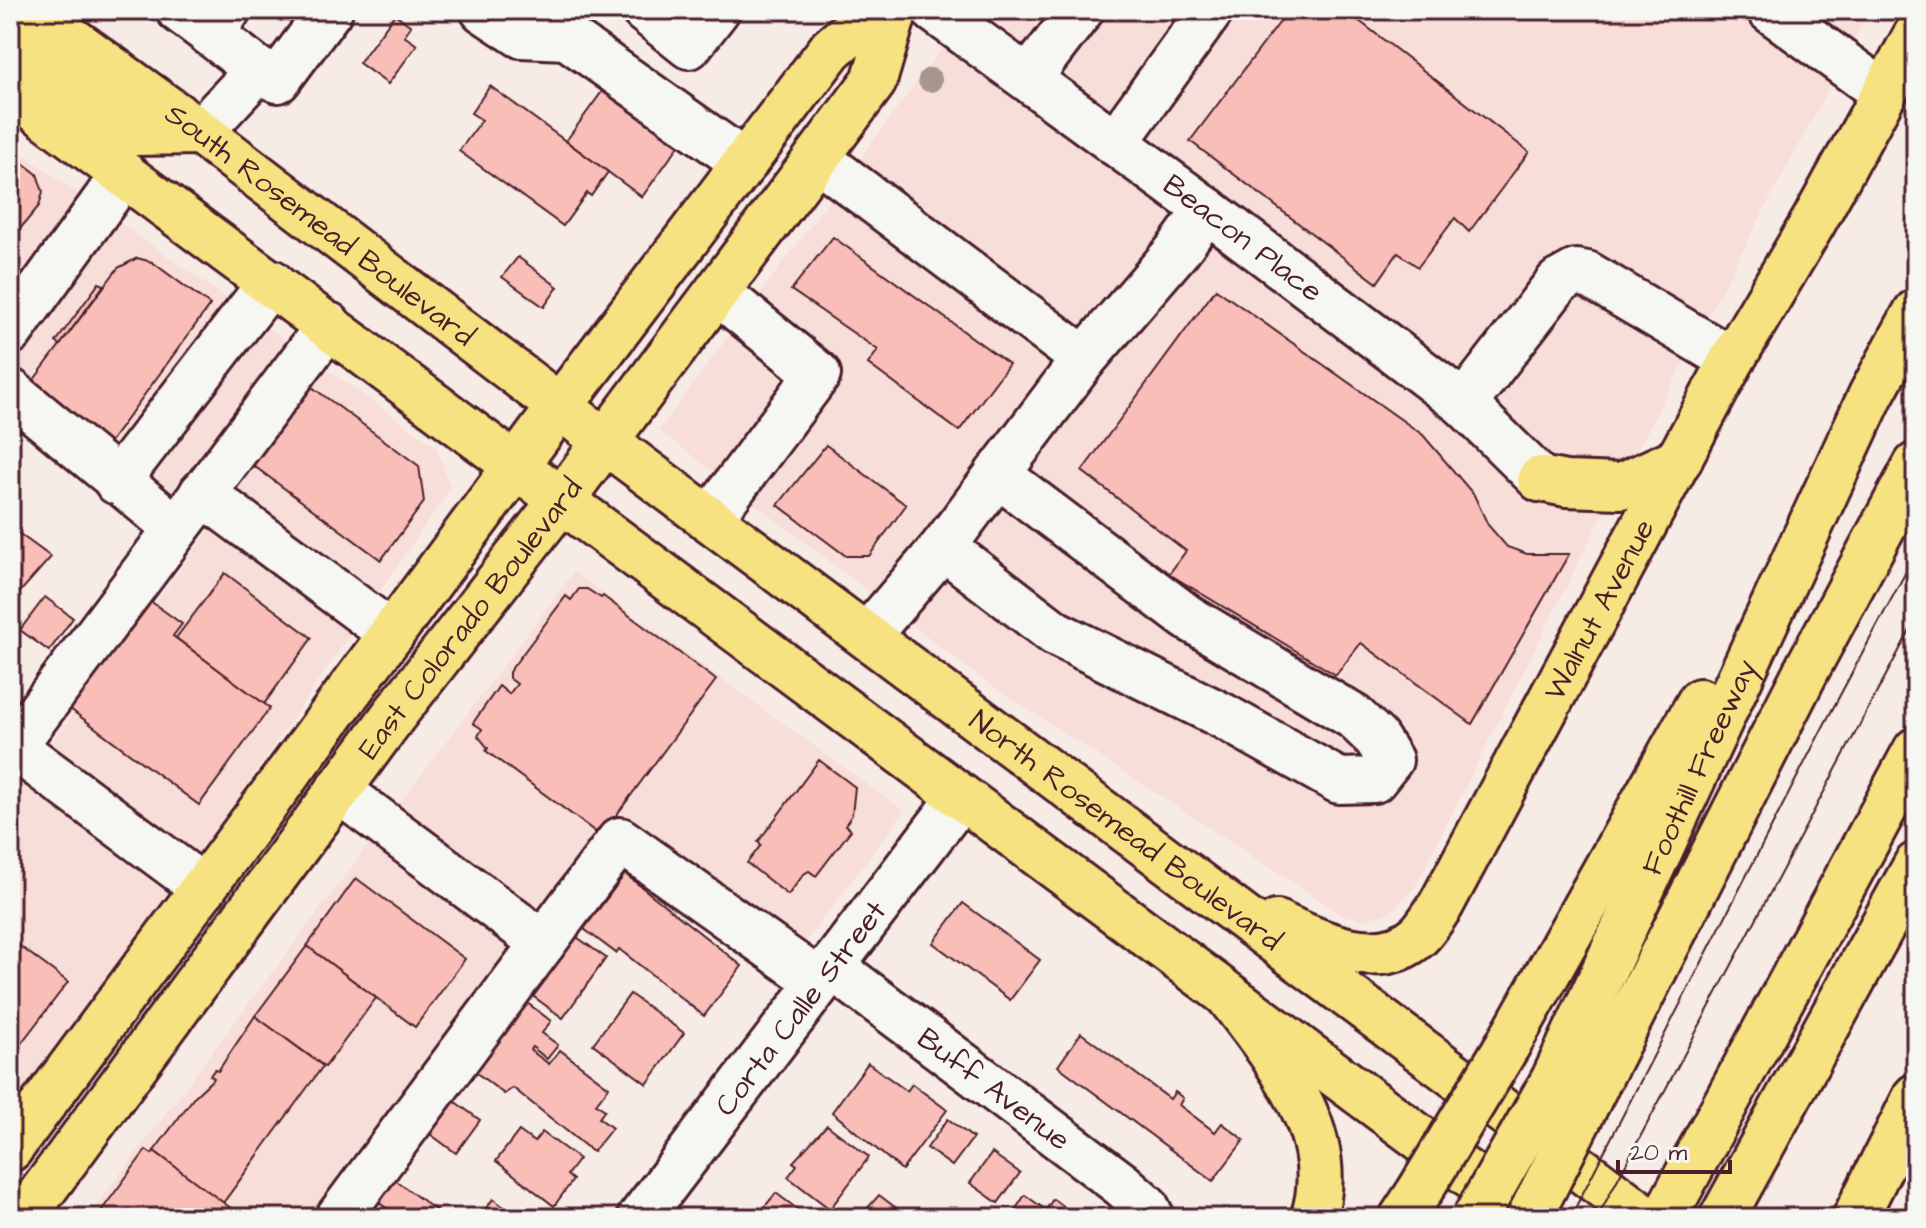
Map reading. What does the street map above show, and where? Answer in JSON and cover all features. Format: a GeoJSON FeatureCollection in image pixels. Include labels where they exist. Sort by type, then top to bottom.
{"type":"FeatureCollection","features":[{"type":"Feature","properties":{"kind":"main road","name":"South Rosemead Boulevard"},"geometry":{"type":"LineString","coordinates":[[31,10],[200,132],[606,442]]}},
{"type":"Feature","properties":{"kind":"main road","name":"East Colorado Boulevard"},"geometry":{"type":"LineString","coordinates":[[10,1149],[561,405],[831,49],[876,10]]}},
{"type":"Feature","properties":{"kind":"main road","name":"East Colorado Boulevard"},"geometry":{"type":"LineString","coordinates":[[23,1218],[338,790],[606,442],[874,81],[895,10]]}},
{"type":"Feature","properties":{"kind":"main road","name":"Walnut Avenue"},"geometry":{"type":"LineString","coordinates":[[1161,855],[1314,941],[1379,953],[1418,936],[1441,905],[1732,360],[1916,35]]}},
{"type":"Feature","properties":{"kind":"main road"},"geometry":{"type":"LineString","coordinates":[[10,44],[133,133],[200,132]]}},
{"type":"Feature","properties":{"kind":"main road"},"geometry":{"type":"LineString","coordinates":[[10,90],[1529,1218],[1571,1090],[1805,673],[1916,465]]}},
{"type":"Feature","properties":{"kind":"main road","name":"Foothill Freeway"},"geometry":{"type":"LineString","coordinates":[[1475,1218],[1571,1090],[1871,395],[1916,312]]}},
{"type":"Feature","properties":{"kind":"main road"},"geometry":{"type":"LineString","coordinates":[[1411,1205],[1507,1046],[1871,395]]}},
{"type":"Feature","properties":{"kind":"main road","name":"North Rosemead Boulevard"},"geometry":{"type":"LineString","coordinates":[[606,442],[1646,1218]]}},
{"type":"Feature","properties":{"kind":"main road"},"geometry":{"type":"LineString","coordinates":[[1540,479],[1566,484],[1621,486],[1680,459]]}},
{"type":"Feature","properties":{"kind":"main road"},"geometry":{"type":"LineString","coordinates":[[1664,1218],[1916,750]]}},
{"type":"Feature","properties":{"kind":"main road"},"geometry":{"type":"LineString","coordinates":[[1728,1206],[1916,865]]}},
{"type":"Feature","properties":{"kind":"main road"},"geometry":{"type":"LineString","coordinates":[[1229,997],[1282,1067],[1313,1130],[1319,1199],[1313,1218]]}},
{"type":"Feature","properties":{"kind":"main road"},"geometry":{"type":"LineString","coordinates":[[1855,1218],[1916,1096]]}},
{"type":"Feature","properties":{"kind":"street"},"geometry":{"type":"LineString","coordinates":[[206,18],[258,70],[278,80],[330,10]]}},
{"type":"Feature","properties":{"kind":"street"},"geometry":{"type":"LineString","coordinates":[[483,10],[521,35],[567,37],[745,163]]}},
{"type":"Feature","properties":{"kind":"street"},"geometry":{"type":"LineString","coordinates":[[644,10],[689,46],[717,10]]}},
{"type":"Feature","properties":{"kind":"street","name":"Beacon Place"},"geometry":{"type":"LineString","coordinates":[[934,10],[1464,404],[1540,479]]}},
{"type":"Feature","properties":{"kind":"street"},"geometry":{"type":"LineString","coordinates":[[1029,78],[1081,10]]}},
{"type":"Feature","properties":{"kind":"street"},"geometry":{"type":"LineString","coordinates":[[1115,143],[1211,10]]}},
{"type":"Feature","properties":{"kind":"street"},"geometry":{"type":"LineString","coordinates":[[1770,10],[1884,93]]}},
{"type":"Feature","properties":{"kind":"street"},"geometry":{"type":"LineString","coordinates":[[200,132],[258,70]]}},
{"type":"Feature","properties":{"kind":"street"},"geometry":{"type":"LineString","coordinates":[[817,158],[1084,359]]}},
{"type":"Feature","properties":{"kind":"street"},"geometry":{"type":"LineString","coordinates":[[10,332],[124,174]]}},
{"type":"Feature","properties":{"kind":"street"},"geometry":{"type":"LineString","coordinates":[[867,636],[943,547],[1084,359],[1177,251],[1207,210]]}},
{"type":"Feature","properties":{"kind":"street"},"geometry":{"type":"LineString","coordinates":[[1464,404],[1558,282],[1576,272],[1587,274],[1732,360]]}},
{"type":"Feature","properties":{"kind":"street"},"geometry":{"type":"LineString","coordinates":[[117,482],[271,282]]}},
{"type":"Feature","properties":{"kind":"street"},"geometry":{"type":"LineString","coordinates":[[710,519],[818,374],[717,292]]}},
{"type":"Feature","properties":{"kind":"street"},"geometry":{"type":"LineString","coordinates":[[204,888],[12,749],[329,325]]}},
{"type":"Feature","properties":{"kind":"street"},"geometry":{"type":"LineString","coordinates":[[10,391],[176,528]]}},
{"type":"Feature","properties":{"kind":"street"},"geometry":{"type":"LineString","coordinates":[[943,547],[1055,633],[1223,716],[1339,781],[1374,780],[1390,760],[1376,738],[1354,717],[1187,617],[997,474]]}},
{"type":"Feature","properties":{"kind":"street"},"geometry":{"type":"LineString","coordinates":[[202,493],[392,634]]}},
{"type":"Feature","properties":{"kind":"street"},"geometry":{"type":"LineString","coordinates":[[338,790],[543,943],[338,1218]]}},
{"type":"Feature","properties":{"kind":"street","name":"Corta Calle Street"},"geometry":{"type":"LineString","coordinates":[[640,1218],[961,797]]}},
{"type":"Feature","properties":{"kind":"street","name":"Buff Avenue"},"geometry":{"type":"LineString","coordinates":[[543,943],[620,840],[825,973],[1121,1184],[1146,1206],[1152,1218]]}},
{"type":"Feature","properties":{"kind":"shaded area"},"geometry":{"type":"Polygon","coordinates":[[[970,10],[1870,10],[1599,522],[1415,887],[1391,912],[1365,920],[1342,915],[986,682],[659,430],[970,10]]]}},
{"type":"Feature","properties":{"kind":"shaded area"},"geometry":{"type":"Polygon","coordinates":[[[10,145],[437,447],[450,489],[10,1130],[10,798],[213,525],[10,373],[10,145]]]}},
{"type":"Feature","properties":{"kind":"shaded area"},"geometry":{"type":"Polygon","coordinates":[[[574,572],[904,811],[804,944],[620,812],[321,1218],[87,1218],[574,572]]]}},
{"type":"Feature","properties":{"kind":"building"},"geometry":{"type":"Polygon","coordinates":[[[1289,10],[1345,10],[1529,152],[1469,232],[1455,218],[1418,267],[1398,253],[1377,283],[1190,141],[1289,10]]]}},
{"type":"Feature","properties":{"kind":"building"},"geometry":{"type":"Polygon","coordinates":[[[395,14],[411,26],[404,36],[417,45],[388,84],[359,63],[395,14]]]}},
{"type":"Feature","properties":{"kind":"building"},"geometry":{"type":"Polygon","coordinates":[[[609,82],[685,137],[642,197],[566,141],[609,82]]]}},
{"type":"Feature","properties":{"kind":"building"},"geometry":{"type":"Polygon","coordinates":[[[490,86],[608,172],[591,196],[587,193],[563,226],[459,151],[482,120],[471,113],[490,86]]]}},
{"type":"Feature","properties":{"kind":"building"},"geometry":{"type":"Polygon","coordinates":[[[10,153],[37,174],[43,192],[39,206],[10,241],[10,153]]]}},
{"type":"Feature","properties":{"kind":"building"},"geometry":{"type":"Polygon","coordinates":[[[833,237],[1009,364],[959,431],[868,364],[878,350],[791,290],[833,237]]]}},
{"type":"Feature","properties":{"kind":"building"},"geometry":{"type":"Polygon","coordinates":[[[518,257],[558,287],[544,307],[502,277],[518,257]]]}},
{"type":"Feature","properties":{"kind":"building"},"geometry":{"type":"Polygon","coordinates":[[[137,258],[152,262],[210,305],[109,443],[30,385],[118,268],[137,258]]]}},
{"type":"Feature","properties":{"kind":"building"},"geometry":{"type":"Polygon","coordinates":[[[99,283],[104,285],[60,345],[56,342],[99,283]]]}},
{"type":"Feature","properties":{"kind":"building"},"geometry":{"type":"Polygon","coordinates":[[[1216,289],[1423,435],[1474,495],[1488,525],[1507,547],[1527,554],[1569,554],[1472,724],[1361,643],[1336,675],[1169,574],[1186,551],[1082,471],[1216,289]]]}},
{"type":"Feature","properties":{"kind":"building"},"geometry":{"type":"Polygon","coordinates":[[[308,384],[419,466],[424,502],[381,560],[250,463],[308,384]]]}},
{"type":"Feature","properties":{"kind":"building"},"geometry":{"type":"Polygon","coordinates":[[[826,445],[906,505],[869,556],[846,556],[778,505],[826,445]]]}},
{"type":"Feature","properties":{"kind":"building"},"geometry":{"type":"Polygon","coordinates":[[[10,527],[51,557],[13,600],[10,597],[10,527]]]}},
{"type":"Feature","properties":{"kind":"building"},"geometry":{"type":"Polygon","coordinates":[[[225,573],[312,638],[264,704],[176,638],[225,573]]]}},
{"type":"Feature","properties":{"kind":"building"},"geometry":{"type":"Polygon","coordinates":[[[579,589],[587,589],[601,598],[603,596],[716,680],[601,836],[486,751],[488,748],[478,736],[482,729],[473,723],[499,686],[509,694],[517,684],[509,678],[509,672],[566,596],[571,600],[579,589]]]}},
{"type":"Feature","properties":{"kind":"building"},"geometry":{"type":"Polygon","coordinates":[[[142,595],[182,624],[173,636],[270,708],[199,805],[62,703],[142,595]]]}},
{"type":"Feature","properties":{"kind":"building"},"geometry":{"type":"Polygon","coordinates":[[[45,597],[73,618],[49,651],[20,630],[45,597]]]}},
{"type":"Feature","properties":{"kind":"building"},"geometry":{"type":"Polygon","coordinates":[[[819,760],[855,787],[852,815],[845,825],[851,830],[816,876],[809,871],[804,874],[788,895],[747,863],[761,845],[758,842],[819,760]]]}},
{"type":"Feature","properties":{"kind":"building"},"geometry":{"type":"Polygon","coordinates":[[[625,874],[742,966],[704,1016],[619,949],[616,953],[584,929],[625,874]]]}},
{"type":"Feature","properties":{"kind":"building"},"geometry":{"type":"Polygon","coordinates":[[[356,878],[465,959],[415,1027],[307,946],[356,878]]]}},
{"type":"Feature","properties":{"kind":"building"},"geometry":{"type":"Polygon","coordinates":[[[963,903],[1040,960],[1010,1000],[933,943],[963,903]]]}},
{"type":"Feature","properties":{"kind":"building"},"geometry":{"type":"Polygon","coordinates":[[[574,935],[606,958],[563,1018],[530,994],[574,935]]]}},
{"type":"Feature","properties":{"kind":"building"},"geometry":{"type":"Polygon","coordinates":[[[13,941],[68,982],[16,1050],[10,1046],[10,945],[13,941]]]}},
{"type":"Feature","properties":{"kind":"building"},"geometry":{"type":"Polygon","coordinates":[[[307,946],[376,998],[325,1067],[255,1016],[307,946]]]}},
{"type":"Feature","properties":{"kind":"building"},"geometry":{"type":"Polygon","coordinates":[[[630,994],[684,1033],[647,1084],[593,1044],[630,994]]]}},
{"type":"Feature","properties":{"kind":"building"},"geometry":{"type":"Polygon","coordinates":[[[522,999],[551,1021],[542,1033],[558,1045],[547,1059],[532,1047],[530,1050],[549,1064],[560,1050],[609,1087],[596,1104],[605,1110],[599,1118],[612,1128],[593,1152],[513,1088],[504,1094],[469,1067],[522,999]]]}},
{"type":"Feature","properties":{"kind":"building"},"geometry":{"type":"Polygon","coordinates":[[[255,1016],[323,1066],[223,1203],[154,1151],[195,1096],[214,1078],[210,1075],[215,1069],[218,1071],[255,1016]]]}},
{"type":"Feature","properties":{"kind":"building"},"geometry":{"type":"Polygon","coordinates":[[[1081,1033],[1170,1099],[1175,1092],[1183,1098],[1179,1105],[1215,1132],[1222,1123],[1244,1140],[1213,1181],[1058,1066],[1081,1033]]]}},
{"type":"Feature","properties":{"kind":"building"},"geometry":{"type":"Polygon","coordinates":[[[868,1063],[907,1091],[912,1084],[947,1110],[902,1170],[832,1112],[868,1063]]]}},
{"type":"Feature","properties":{"kind":"building"},"geometry":{"type":"Polygon","coordinates":[[[454,1101],[480,1120],[456,1153],[430,1134],[454,1101]]]}},
{"type":"Feature","properties":{"kind":"building"},"geometry":{"type":"Polygon","coordinates":[[[948,1119],[973,1138],[952,1166],[927,1148],[948,1119]]]}},
{"type":"Feature","properties":{"kind":"building"},"geometry":{"type":"Polygon","coordinates":[[[827,1125],[869,1157],[830,1209],[788,1177],[797,1165],[793,1162],[827,1125]]]}},
{"type":"Feature","properties":{"kind":"building"},"geometry":{"type":"Polygon","coordinates":[[[519,1131],[534,1142],[542,1132],[579,1159],[567,1175],[573,1180],[554,1206],[496,1161],[519,1131]]]}},
{"type":"Feature","properties":{"kind":"building"},"geometry":{"type":"Polygon","coordinates":[[[146,1150],[152,1154],[154,1151],[244,1218],[105,1218],[99,1214],[146,1150]]]}},
{"type":"Feature","properties":{"kind":"building"},"geometry":{"type":"Polygon","coordinates":[[[992,1153],[1020,1173],[998,1203],[970,1183],[992,1153]]]}},
{"type":"Feature","properties":{"kind":"building"},"geometry":{"type":"Polygon","coordinates":[[[391,1177],[442,1215],[440,1218],[400,1218],[374,1199],[391,1177]]]}},
{"type":"Feature","properties":{"kind":"building"},"geometry":{"type":"Polygon","coordinates":[[[776,1193],[809,1218],[755,1218],[776,1193]]]}},
{"type":"Feature","properties":{"kind":"building"},"geometry":{"type":"Polygon","coordinates":[[[879,1195],[904,1214],[901,1218],[859,1218],[879,1195]]]}},
{"type":"Feature","properties":{"kind":"building"},"geometry":{"type":"Polygon","coordinates":[[[1025,1195],[1046,1210],[1053,1199],[1079,1218],[1010,1218],[1025,1195]]]}},
{"type":"Feature","properties":{"kind":"building"},"geometry":{"type":"Polygon","coordinates":[[[493,1199],[519,1218],[479,1218],[493,1199]]]}},
{"type":"Feature","properties":{"kind":"tram line"},"geometry":{"type":"LineString","coordinates":[[1570,1218],[1916,553]]}},
{"type":"Feature","properties":{"kind":"tram line"},"geometry":{"type":"LineString","coordinates":[[1597,1218],[1916,619]]}}]}
